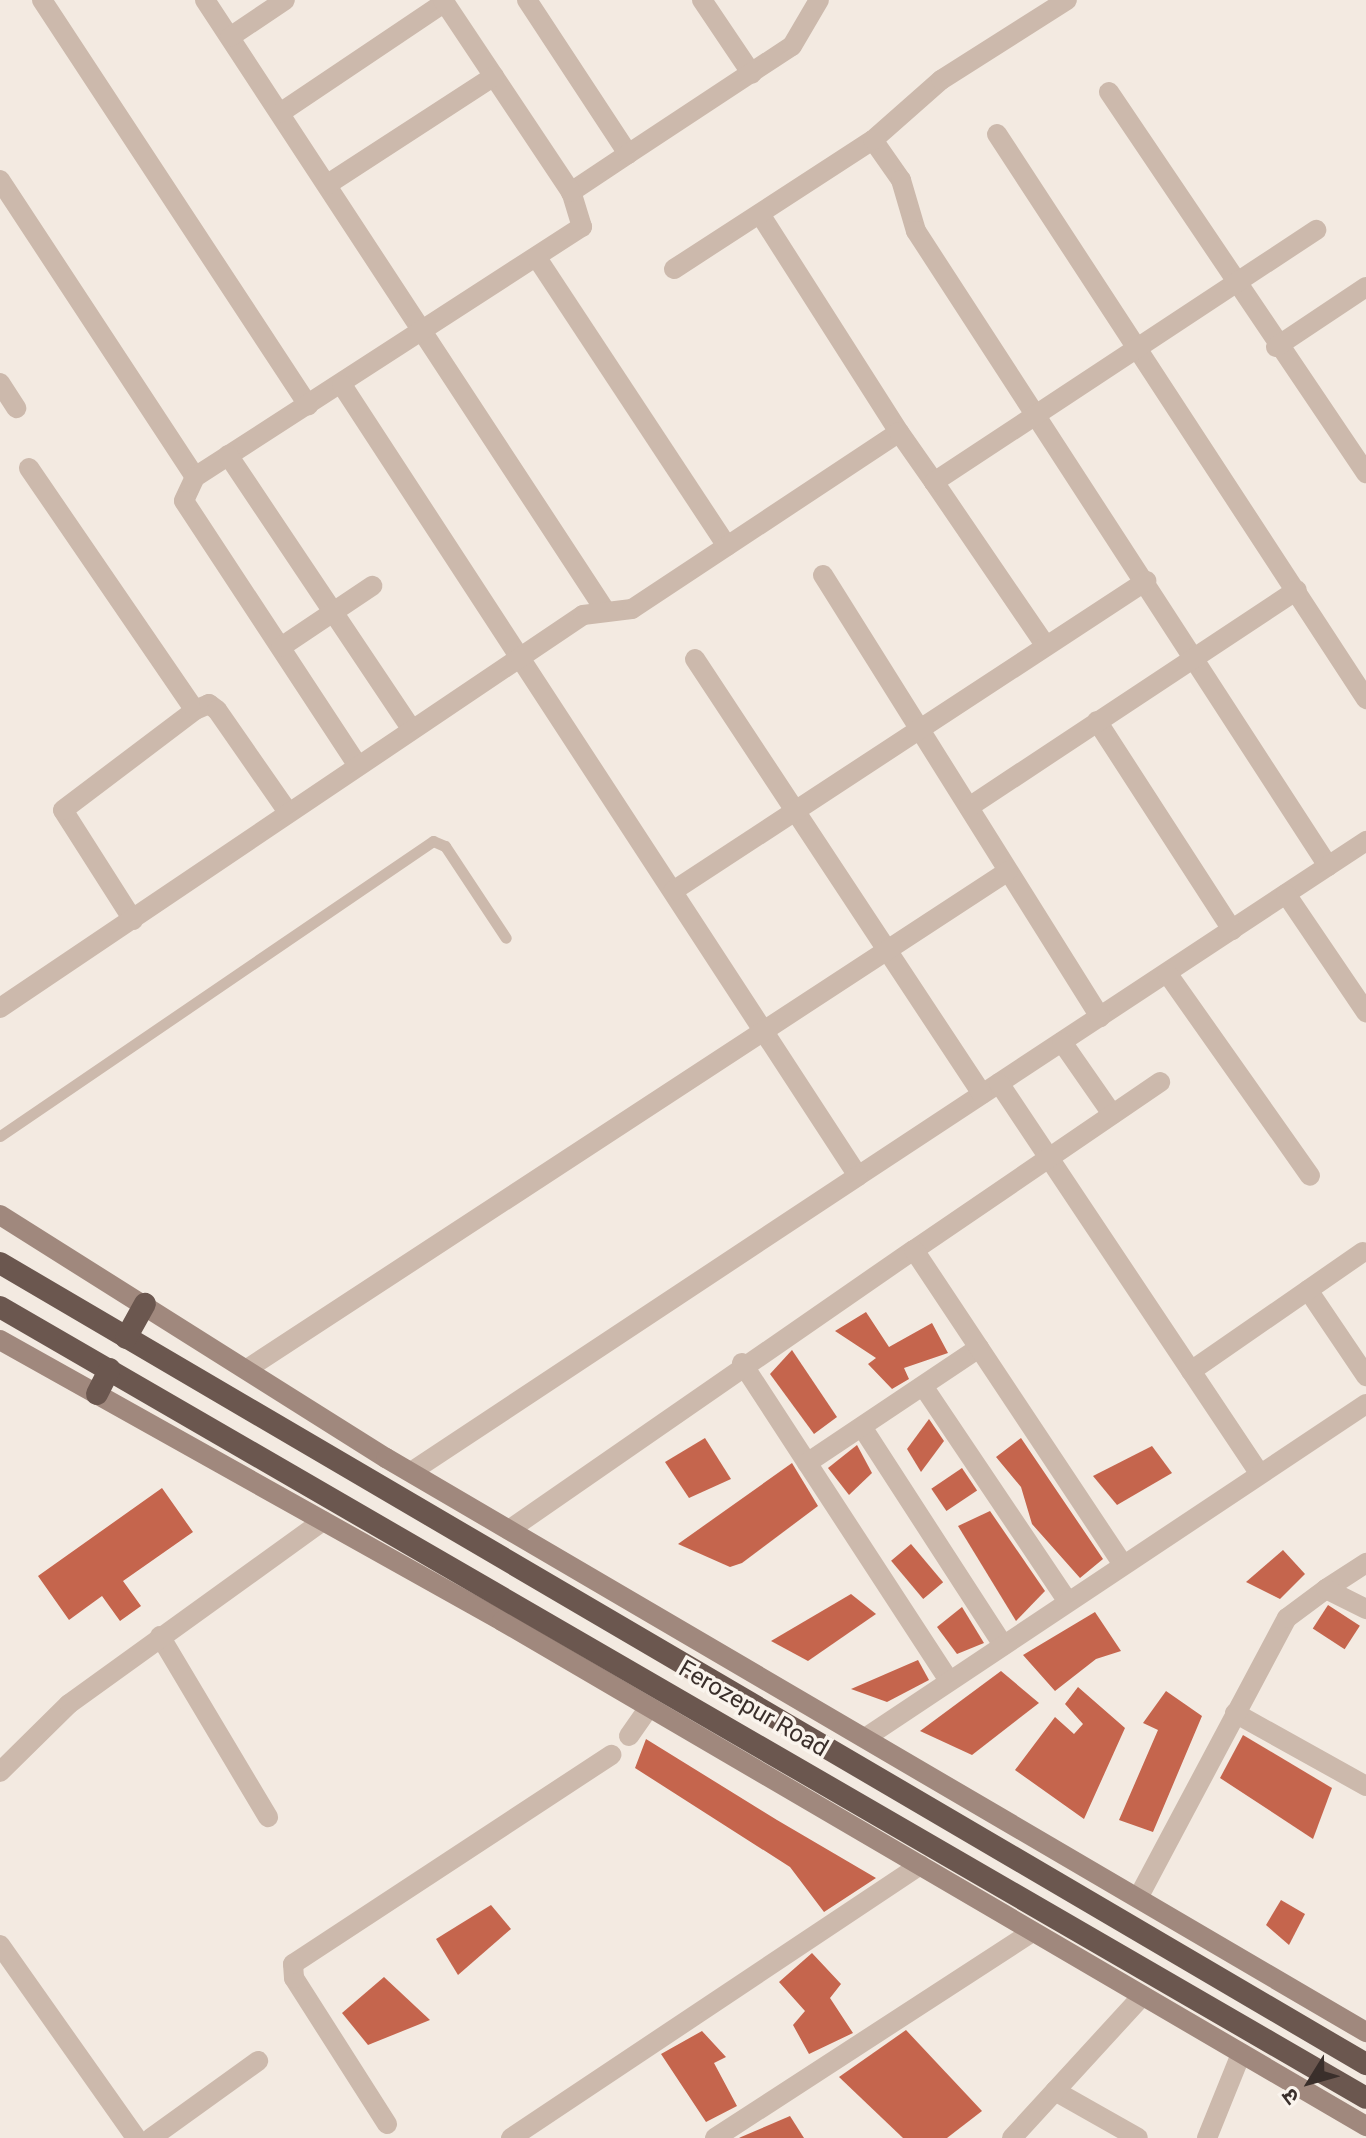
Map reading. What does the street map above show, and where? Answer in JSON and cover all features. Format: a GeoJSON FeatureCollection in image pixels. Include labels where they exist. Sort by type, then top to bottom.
{"type":"FeatureCollection","features":[{"type":"Feature","properties":{"kind":"highway","name":"Ferozepur Road"},"geometry":{"type":"LineString","coordinates":[[0,1263],[1366,2064]]}},
{"type":"Feature","properties":{"kind":"highway"},"geometry":{"type":"LineString","coordinates":[[126,1338],[145,1304]]}},
{"type":"Feature","properties":{"kind":"highway","name":"Ferozepur Road"},"geometry":{"type":"LineString","coordinates":[[0,1307],[1366,2098]]}},
{"type":"Feature","properties":{"kind":"highway"},"geometry":{"type":"LineString","coordinates":[[97,1394],[110,1369]]}},
{"type":"Feature","properties":{"kind":"main road"},"geometry":{"type":"LineString","coordinates":[[0,1215],[411,1472],[1366,2032]]}},
{"type":"Feature","properties":{"kind":"main road"},"geometry":{"type":"LineString","coordinates":[[0,1340],[649,1707],[1366,2126]]}},
{"type":"Feature","properties":{"kind":"street"},"geometry":{"type":"LineString","coordinates":[[42,0],[308,405]]}},
{"type":"Feature","properties":{"kind":"street"},"geometry":{"type":"LineString","coordinates":[[205,0],[427,331],[603,607],[624,613],[899,432]]}},
{"type":"Feature","properties":{"kind":"street"},"geometry":{"type":"LineString","coordinates":[[230,37],[285,0]]}},
{"type":"Feature","properties":{"kind":"street"},"geometry":{"type":"LineString","coordinates":[[527,0],[628,154]]}},
{"type":"Feature","properties":{"kind":"street"},"geometry":{"type":"LineString","coordinates":[[702,0],[752,74]]}},
{"type":"Feature","properties":{"kind":"street"},"geometry":{"type":"LineString","coordinates":[[571,192],[752,74],[797,41],[819,0]]}},
{"type":"Feature","properties":{"kind":"street"},"geometry":{"type":"LineString","coordinates":[[674,269],[873,140],[941,80],[1067,0]]}},
{"type":"Feature","properties":{"kind":"street"},"geometry":{"type":"LineString","coordinates":[[280,113],[444,1],[571,192],[582,227],[427,331],[195,477],[184,501],[357,764]]}},
{"type":"Feature","properties":{"kind":"street"},"geometry":{"type":"LineString","coordinates":[[328,184],[494,76]]}},
{"type":"Feature","properties":{"kind":"street"},"geometry":{"type":"LineString","coordinates":[[1109,92],[1276,347],[1363,460]]}},
{"type":"Feature","properties":{"kind":"street"},"geometry":{"type":"LineString","coordinates":[[997,134],[1133,349],[1297,590],[1366,699]]}},
{"type":"Feature","properties":{"kind":"street"},"geometry":{"type":"LineString","coordinates":[[873,140],[901,180],[916,231],[1038,413],[1328,866]]}},
{"type":"Feature","properties":{"kind":"street"},"geometry":{"type":"LineString","coordinates":[[0,180],[195,477]]}},
{"type":"Feature","properties":{"kind":"street"},"geometry":{"type":"LineString","coordinates":[[760,214],[899,432],[1045,645]]}},
{"type":"Feature","properties":{"kind":"street"},"geometry":{"type":"LineString","coordinates":[[934,482],[1316,230]]}},
{"type":"Feature","properties":{"kind":"street"},"geometry":{"type":"LineString","coordinates":[[537,258],[727,546]]}},
{"type":"Feature","properties":{"kind":"street"},"geometry":{"type":"LineString","coordinates":[[1276,347],[1366,287]]}},
{"type":"Feature","properties":{"kind":"street"},"geometry":{"type":"LineString","coordinates":[[0,383],[16,408]]}},
{"type":"Feature","properties":{"kind":"street"},"geometry":{"type":"LineString","coordinates":[[342,385],[858,1176]]}},
{"type":"Feature","properties":{"kind":"street"},"geometry":{"type":"LineString","coordinates":[[228,455],[411,728]]}},
{"type":"Feature","properties":{"kind":"street"},"geometry":{"type":"LineString","coordinates":[[29,468],[195,710]]}},
{"type":"Feature","properties":{"kind":"street"},"geometry":{"type":"LineString","coordinates":[[823,575],[1100,1017]]}},
{"type":"Feature","properties":{"kind":"street"},"geometry":{"type":"LineString","coordinates":[[673,891],[1146,581]]}},
{"type":"Feature","properties":{"kind":"street"},"geometry":{"type":"LineString","coordinates":[[281,647],[372,586]]}},
{"type":"Feature","properties":{"kind":"street"},"geometry":{"type":"LineString","coordinates":[[969,807],[1297,590]]}},
{"type":"Feature","properties":{"kind":"street"},"geometry":{"type":"LineString","coordinates":[[0,1008],[519,655],[603,607]]}},
{"type":"Feature","properties":{"kind":"street"},"geometry":{"type":"LineString","coordinates":[[695,659],[885,948],[991,1089],[1049,1157],[1260,1474]]}},
{"type":"Feature","properties":{"kind":"street"},"geometry":{"type":"LineString","coordinates":[[133,920],[63,810],[195,710],[209,704],[217,710],[288,812]]}},
{"type":"Feature","properties":{"kind":"street"},"geometry":{"type":"LineString","coordinates":[[1097,721],[1232,930]]}},
{"type":"Feature","properties":{"kind":"street"},"geometry":{"type":"LineString","coordinates":[[411,1472],[1366,841]]}},
{"type":"Feature","properties":{"kind":"street"},"geometry":{"type":"LineString","coordinates":[[247,1369],[885,948],[1008,871]]}},
{"type":"Feature","properties":{"kind":"street"},"geometry":{"type":"LineString","coordinates":[[1286,894],[1366,1012]]}},
{"type":"Feature","properties":{"kind":"street"},"geometry":{"type":"LineString","coordinates":[[1167,973],[1310,1176]]}},
{"type":"Feature","properties":{"kind":"street"},"geometry":{"type":"LineString","coordinates":[[1062,1042],[1112,1114]]}},
{"type":"Feature","properties":{"kind":"street"},"geometry":{"type":"LineString","coordinates":[[509,1530],[742,1363],[1160,1082]]}},
{"type":"Feature","properties":{"kind":"street"},"geometry":{"type":"LineString","coordinates":[[914,1250],[1123,1565]]}},
{"type":"Feature","properties":{"kind":"street"},"geometry":{"type":"LineString","coordinates":[[1191,1371],[1363,1252]]}},
{"type":"Feature","properties":{"kind":"street"},"geometry":{"type":"LineString","coordinates":[[1308,1290],[1366,1376]]}},
{"type":"Feature","properties":{"kind":"street"},"geometry":{"type":"LineString","coordinates":[[807,1463],[979,1348]]}},
{"type":"Feature","properties":{"kind":"street"},"geometry":{"type":"LineString","coordinates":[[742,1363],[949,1681]]}},
{"type":"Feature","properties":{"kind":"street"},"geometry":{"type":"LineString","coordinates":[[923,1386],[1068,1602]]}},
{"type":"Feature","properties":{"kind":"street"},"geometry":{"type":"LineString","coordinates":[[865,1738],[1366,1404]]}},
{"type":"Feature","properties":{"kind":"street"},"geometry":{"type":"LineString","coordinates":[[862,1427],[1003,1645]]}},
{"type":"Feature","properties":{"kind":"street"},"geometry":{"type":"LineString","coordinates":[[0,1772],[69,1704],[323,1521]]}},
{"type":"Feature","properties":{"kind":"street"},"geometry":{"type":"LineString","coordinates":[[1138,1898],[1287,1618],[1366,1563]]}},
{"type":"Feature","properties":{"kind":"street"},"geometry":{"type":"LineString","coordinates":[[1326,1589],[1366,1609]]}},
{"type":"Feature","properties":{"kind":"street"},"geometry":{"type":"LineString","coordinates":[[160,1636],[268,1817]]}},
{"type":"Feature","properties":{"kind":"street"},"geometry":{"type":"LineString","coordinates":[[629,1736],[649,1707]]}},
{"type":"Feature","properties":{"kind":"street"},"geometry":{"type":"LineString","coordinates":[[1235,1713],[1366,1786]]}},
{"type":"Feature","properties":{"kind":"street"},"geometry":{"type":"LineString","coordinates":[[387,2124],[294,1978],[293,1964],[611,1755]]}},
{"type":"Feature","properties":{"kind":"street"},"geometry":{"type":"LineString","coordinates":[[511,2138],[920,1865]]}},
{"type":"Feature","properties":{"kind":"street"},"geometry":{"type":"LineString","coordinates":[[715,2138],[1032,1932]]}},
{"type":"Feature","properties":{"kind":"street"},"geometry":{"type":"LineString","coordinates":[[0,1945],[136,2138]]}},
{"type":"Feature","properties":{"kind":"street"},"geometry":{"type":"LineString","coordinates":[[1012,2138],[1142,1996]]}},
{"type":"Feature","properties":{"kind":"street"},"geometry":{"type":"LineString","coordinates":[[1207,2138],[1241,2054]]}},
{"type":"Feature","properties":{"kind":"street"},"geometry":{"type":"LineString","coordinates":[[151,2138],[258,2061]]}},
{"type":"Feature","properties":{"kind":"street"},"geometry":{"type":"LineString","coordinates":[[1055,2091],[1138,2138]]}},
{"type":"Feature","properties":{"kind":"lane"},"geometry":{"type":"LineString","coordinates":[[0,1136],[433,841],[445,846],[506,938]]}},
{"type":"Feature","properties":{"kind":"building"},"geometry":{"type":"Polygon","coordinates":[[[866,1312],[889,1347],[932,1323],[948,1353],[904,1368],[909,1379],[892,1389],[868,1364],[876,1358],[835,1331],[866,1312]]]}},
{"type":"Feature","properties":{"kind":"building"},"geometry":{"type":"Polygon","coordinates":[[[792,1350],[837,1417],[814,1434],[770,1374],[792,1350]]]}},
{"type":"Feature","properties":{"kind":"building"},"geometry":{"type":"Polygon","coordinates":[[[929,1419],[944,1441],[921,1472],[907,1449],[929,1419]]]}},
{"type":"Feature","properties":{"kind":"building"},"geometry":{"type":"Polygon","coordinates":[[[705,1438],[731,1479],[689,1498],[665,1462],[705,1438]]]}},
{"type":"Feature","properties":{"kind":"building"},"geometry":{"type":"Polygon","coordinates":[[[1021,1438],[1103,1559],[1080,1578],[1032,1524],[1021,1487],[996,1457],[1021,1438]]]}},
{"type":"Feature","properties":{"kind":"building"},"geometry":{"type":"Polygon","coordinates":[[[857,1445],[872,1473],[849,1495],[828,1468],[857,1445]]]}},
{"type":"Feature","properties":{"kind":"building"},"geometry":{"type":"Polygon","coordinates":[[[1152,1446],[1172,1473],[1117,1505],[1093,1476],[1152,1446]]]}},
{"type":"Feature","properties":{"kind":"building"},"geometry":{"type":"Polygon","coordinates":[[[792,1463],[818,1506],[742,1563],[730,1567],[678,1544],[792,1463]]]}},
{"type":"Feature","properties":{"kind":"building"},"geometry":{"type":"Polygon","coordinates":[[[962,1468],[977,1490],[946,1511],[931,1489],[962,1468]]]}},
{"type":"Feature","properties":{"kind":"building"},"geometry":{"type":"Polygon","coordinates":[[[162,1488],[193,1532],[123,1581],[141,1606],[120,1621],[102,1596],[69,1620],[38,1576],[162,1488]]]}},
{"type":"Feature","properties":{"kind":"building"},"geometry":{"type":"Polygon","coordinates":[[[990,1511],[1045,1591],[1016,1621],[958,1526],[990,1511]]]}},
{"type":"Feature","properties":{"kind":"building"},"geometry":{"type":"Polygon","coordinates":[[[911,1544],[943,1582],[923,1599],[891,1561],[911,1544]]]}},
{"type":"Feature","properties":{"kind":"building"},"geometry":{"type":"Polygon","coordinates":[[[1283,1550],[1305,1574],[1280,1599],[1246,1582],[1283,1550]]]}},
{"type":"Feature","properties":{"kind":"building"},"geometry":{"type":"Polygon","coordinates":[[[851,1594],[876,1614],[808,1661],[771,1641],[851,1594]]]}},
{"type":"Feature","properties":{"kind":"building"},"geometry":{"type":"Polygon","coordinates":[[[1328,1605],[1360,1626],[1345,1649],[1313,1628],[1328,1605]]]}},
{"type":"Feature","properties":{"kind":"building"},"geometry":{"type":"Polygon","coordinates":[[[962,1607],[984,1643],[957,1654],[937,1627],[962,1607]]]}},
{"type":"Feature","properties":{"kind":"building"},"geometry":{"type":"Polygon","coordinates":[[[1095,1612],[1121,1651],[1096,1659],[1055,1691],[1023,1655],[1095,1612]]]}},
{"type":"Feature","properties":{"kind":"building"},"geometry":{"type":"Polygon","coordinates":[[[918,1660],[929,1680],[887,1702],[851,1689],[918,1660]]]}},
{"type":"Feature","properties":{"kind":"building"},"geometry":{"type":"Polygon","coordinates":[[[1001,1671],[1039,1703],[972,1755],[920,1731],[1001,1671]]]}},
{"type":"Feature","properties":{"kind":"building"},"geometry":{"type":"Polygon","coordinates":[[[1078,1687],[1125,1728],[1084,1819],[1015,1770],[1055,1717],[1074,1734],[1083,1724],[1065,1704],[1078,1687]]]}},
{"type":"Feature","properties":{"kind":"building"},"geometry":{"type":"Polygon","coordinates":[[[1166,1691],[1202,1716],[1153,1832],[1119,1820],[1158,1730],[1143,1723],[1166,1691]]]}},
{"type":"Feature","properties":{"kind":"building"},"geometry":{"type":"Polygon","coordinates":[[[1243,1735],[1332,1788],[1313,1839],[1220,1778],[1243,1735]]]}},
{"type":"Feature","properties":{"kind":"building"},"geometry":{"type":"Polygon","coordinates":[[[646,1739],[876,1878],[824,1912],[790,1867],[635,1768],[646,1739]]]}},
{"type":"Feature","properties":{"kind":"building"},"geometry":{"type":"Polygon","coordinates":[[[1281,1900],[1305,1914],[1289,1945],[1266,1925],[1281,1900]]]}},
{"type":"Feature","properties":{"kind":"building"},"geometry":{"type":"Polygon","coordinates":[[[491,1905],[511,1929],[458,1975],[436,1939],[491,1905]]]}},
{"type":"Feature","properties":{"kind":"building"},"geometry":{"type":"Polygon","coordinates":[[[812,1953],[841,1984],[830,1998],[853,2033],[809,2054],[793,2025],[805,2011],[779,1982],[812,1953]]]}},
{"type":"Feature","properties":{"kind":"building"},"geometry":{"type":"Polygon","coordinates":[[[384,1977],[430,2020],[368,2045],[342,2013],[384,1977]]]}},
{"type":"Feature","properties":{"kind":"building"},"geometry":{"type":"Polygon","coordinates":[[[906,2030],[982,2111],[947,2138],[903,2138],[839,2077],[906,2030]]]}},
{"type":"Feature","properties":{"kind":"building"},"geometry":{"type":"Polygon","coordinates":[[[702,2031],[726,2057],[714,2063],[737,2106],[706,2122],[661,2054],[702,2031]]]}},
{"type":"Feature","properties":{"kind":"building"},"geometry":{"type":"Polygon","coordinates":[[[790,2116],[804,2138],[739,2138],[741,2137],[790,2116]]]}}]}
